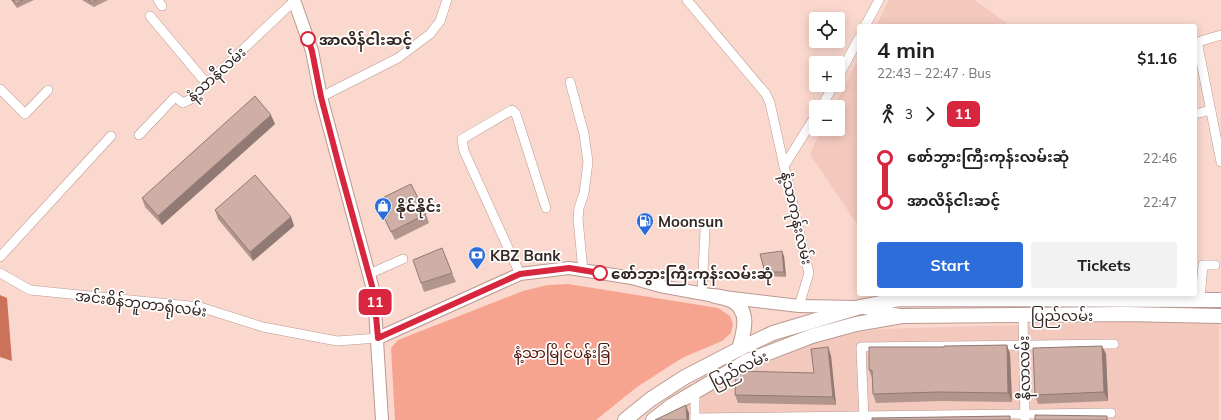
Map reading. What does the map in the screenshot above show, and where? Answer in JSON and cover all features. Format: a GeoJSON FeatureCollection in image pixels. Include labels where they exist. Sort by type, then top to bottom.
{"type":"FeatureCollection","features":[{"type":"Feature","properties":{"kind":"highway"},"geometry":{"type":"LineString","coordinates":[[709,295],[731,300],[741,309],[746,322],[739,349],[747,361]]}},
{"type":"Feature","properties":{"kind":"highway","name":"ပြည်လမ်း"},"geometry":{"type":"LineString","coordinates":[[653,420],[672,406],[747,361],[810,329],[860,307],[900,299],[1221,300]]}},
{"type":"Feature","properties":{"kind":"highway","name":"ပြည်လမ်း"},"geometry":{"type":"LineString","coordinates":[[625,420],[651,399],[685,377],[772,333],[856,324],[902,316],[1125,314],[1221,316]]}},
{"type":"Feature","properties":{"kind":"main road"},"geometry":{"type":"LineString","coordinates":[[296,1],[312,51],[321,97],[374,293],[382,420]]}},
{"type":"Feature","properties":{"kind":"main road"},"geometry":{"type":"LineString","coordinates":[[378,338],[520,274],[569,268],[632,278],[660,286],[709,295],[802,306],[860,307]]}},
{"type":"Feature","properties":{"kind":"main road"},"geometry":{"type":"LineString","coordinates":[[802,306],[810,329]]}},
{"type":"Feature","properties":{"kind":"main road","name":"ပြည်လမ်း"},"geometry":{"type":"LineString","coordinates":[[860,307],[902,316]]}},
{"type":"Feature","properties":{"kind":"street"},"geometry":{"type":"LineString","coordinates":[[321,97],[398,58],[430,34],[440,21],[447,0]]}},
{"type":"Feature","properties":{"kind":"street"},"geometry":{"type":"LineString","coordinates":[[687,0],[766,94],[770,103],[784,166]]}},
{"type":"Feature","properties":{"kind":"street"},"geometry":{"type":"LineString","coordinates":[[866,24],[879,0]]}},
{"type":"Feature","properties":{"kind":"street","name":"နံ့သာနီလမ်း"},"geometry":{"type":"LineString","coordinates":[[138,135],[175,97],[183,103],[191,99],[296,1]]}},
{"type":"Feature","properties":{"kind":"street"},"geometry":{"type":"LineString","coordinates":[[150,16],[207,84]]}},
{"type":"Feature","properties":{"kind":"street"},"geometry":{"type":"LineString","coordinates":[[1221,36],[1199,42],[1198,46],[1221,162]]}},
{"type":"Feature","properties":{"kind":"street"},"geometry":{"type":"LineString","coordinates":[[845,64],[857,42]]}},
{"type":"Feature","properties":{"kind":"street"},"geometry":{"type":"LineString","coordinates":[[570,82],[584,134],[588,162],[584,193],[579,208],[578,219],[583,271]]}},
{"type":"Feature","properties":{"kind":"street"},"geometry":{"type":"LineString","coordinates":[[0,89],[25,114],[48,90]]}},
{"type":"Feature","properties":{"kind":"street"},"geometry":{"type":"LineString","coordinates":[[520,274],[464,150],[462,139],[512,110],[516,114],[546,208]]}},
{"type":"Feature","properties":{"kind":"street"},"geometry":{"type":"LineString","coordinates":[[1197,114],[1211,110]]}},
{"type":"Feature","properties":{"kind":"street","name":"နံ့သာကုန်းလမ်း"},"geometry":{"type":"LineString","coordinates":[[802,306],[809,273],[784,166],[809,126]]}},
{"type":"Feature","properties":{"kind":"street"},"geometry":{"type":"LineString","coordinates":[[0,257],[111,136]]}},
{"type":"Feature","properties":{"kind":"street"},"geometry":{"type":"LineString","coordinates":[[705,230],[709,295]]}},
{"type":"Feature","properties":{"kind":"street"},"geometry":{"type":"LineString","coordinates":[[369,274],[403,259]]}},
{"type":"Feature","properties":{"kind":"street"},"geometry":{"type":"LineString","coordinates":[[1200,299],[1203,265],[1215,265]]}},
{"type":"Feature","properties":{"kind":"street","name":"အင်းစိန်ဘူတာရုံလမ်း"},"geometry":{"type":"LineString","coordinates":[[0,273],[30,290],[200,307],[263,327],[337,341],[378,338]]}},
{"type":"Feature","properties":{"kind":"street","name":"နီလာလမ်း"},"geometry":{"type":"LineString","coordinates":[[1023,315],[1025,417]]}},
{"type":"Feature","properties":{"kind":"street"},"geometry":{"type":"LineString","coordinates":[[864,418],[861,347],[1114,344]]}},
{"type":"Feature","properties":{"kind":"street"},"geometry":{"type":"LineString","coordinates":[[695,392],[695,419],[1025,417],[1111,413]]}},
{"type":"Feature","properties":{"kind":"shaded area"},"geometry":{"type":"Polygon","coordinates":[[[889,0],[975,0],[1007,24],[877,24],[889,0]]]}},
{"type":"Feature","properties":{"kind":"shaded area"},"geometry":{"type":"Polygon","coordinates":[[[857,62],[857,224],[810,154],[819,136],[845,136],[845,100],[838,100],[842,92],[845,92],[845,85],[857,62]]]}},
{"type":"Feature","properties":{"kind":"shaded area"},"geometry":{"type":"Polygon","coordinates":[[[0,295],[7,298],[12,361],[0,357],[0,295]]]}},
{"type":"Feature","properties":{"kind":"shaded area"},"geometry":{"type":"Polygon","coordinates":[[[1118,322],[1219,322],[1219,420],[664,420],[709,390],[820,338],[879,329],[1118,322]]]}},
{"type":"Feature","properties":{"kind":"green space","name":"နံ့သာမြိုင်ပန်းခြံ"},"geometry":{"type":"Polygon","coordinates":[[[568,284],[718,308],[730,316],[733,324],[731,333],[722,341],[682,358],[637,387],[596,420],[395,420],[391,348],[398,340],[523,291],[548,285],[568,284]]]}},
{"type":"Feature","properties":{"kind":"building"},"geometry":{"type":"Polygon","coordinates":[[[13,0],[23,0],[16,4],[13,0]]]}},
{"type":"Feature","properties":{"kind":"building"},"geometry":{"type":"Polygon","coordinates":[[[88,0],[97,0],[92,3],[88,0]]]}},
{"type":"Feature","properties":{"kind":"building"},"geometry":{"type":"Polygon","coordinates":[[[255,96],[271,115],[158,216],[142,198],[255,96]]]}},
{"type":"Feature","properties":{"kind":"building"},"geometry":{"type":"Polygon","coordinates":[[[255,175],[291,217],[250,252],[215,210],[255,175]]]}},
{"type":"Feature","properties":{"kind":"building"},"geometry":{"type":"Polygon","coordinates":[[[411,184],[426,214],[391,232],[376,201],[411,184]]]}},
{"type":"Feature","properties":{"kind":"building"},"geometry":{"type":"Polygon","coordinates":[[[442,248],[452,273],[421,283],[413,260],[442,248]]]}},
{"type":"Feature","properties":{"kind":"building"},"geometry":{"type":"Polygon","coordinates":[[[782,251],[784,272],[765,272],[760,254],[782,251]]]}},
{"type":"Feature","properties":{"kind":"building"},"geometry":{"type":"Polygon","coordinates":[[[1007,345],[1008,393],[938,392],[873,394],[872,370],[869,370],[869,347],[1007,345]]]}},
{"type":"Feature","properties":{"kind":"building"},"geometry":{"type":"Polygon","coordinates":[[[1102,346],[1104,392],[1035,395],[1033,348],[1102,346]]]}},
{"type":"Feature","properties":{"kind":"building"},"geometry":{"type":"Polygon","coordinates":[[[828,347],[833,397],[735,395],[736,371],[814,373],[811,349],[828,347]]]}},
{"type":"Feature","properties":{"kind":"building"},"geometry":{"type":"Polygon","coordinates":[[[686,405],[687,420],[655,420],[686,405]]]}},
{"type":"Feature","properties":{"kind":"building"},"geometry":{"type":"Polygon","coordinates":[[[1035,415],[1107,416],[1107,420],[1035,420],[1035,415]]]}},
{"type":"Feature","properties":{"kind":"building"},"geometry":{"type":"Polygon","coordinates":[[[1010,416],[1010,420],[872,420],[872,418],[1010,416]]]}},
{"type":"Feature","properties":{"kind":"bus line","name":"11"},"geometry":{"type":"LineString","coordinates":[[308,39],[312,51],[321,97],[374,293],[378,338],[520,274],[569,268],[600,273]]}},
{"type":"Feature","properties":{"kind":"place","name":"အာလိန်ငါးဆင့်"},"geometry":{"type":"Point","coordinates":[308,39]}},
{"type":"Feature","properties":{"kind":"place","name":"နိုင်နိုင်း"},"geometry":{"type":"Point","coordinates":[383,221]}},
{"type":"Feature","properties":{"kind":"place","name":"Moonsun"},"geometry":{"type":"Point","coordinates":[645,236]}},
{"type":"Feature","properties":{"kind":"place","name":"KBZ Bank"},"geometry":{"type":"Point","coordinates":[477,270]}},
{"type":"Feature","properties":{"kind":"place","name":"စော်ဘွားကြီးကုန်းလမ်းဆုံ"},"geometry":{"type":"Point","coordinates":[600,273]}}]}
